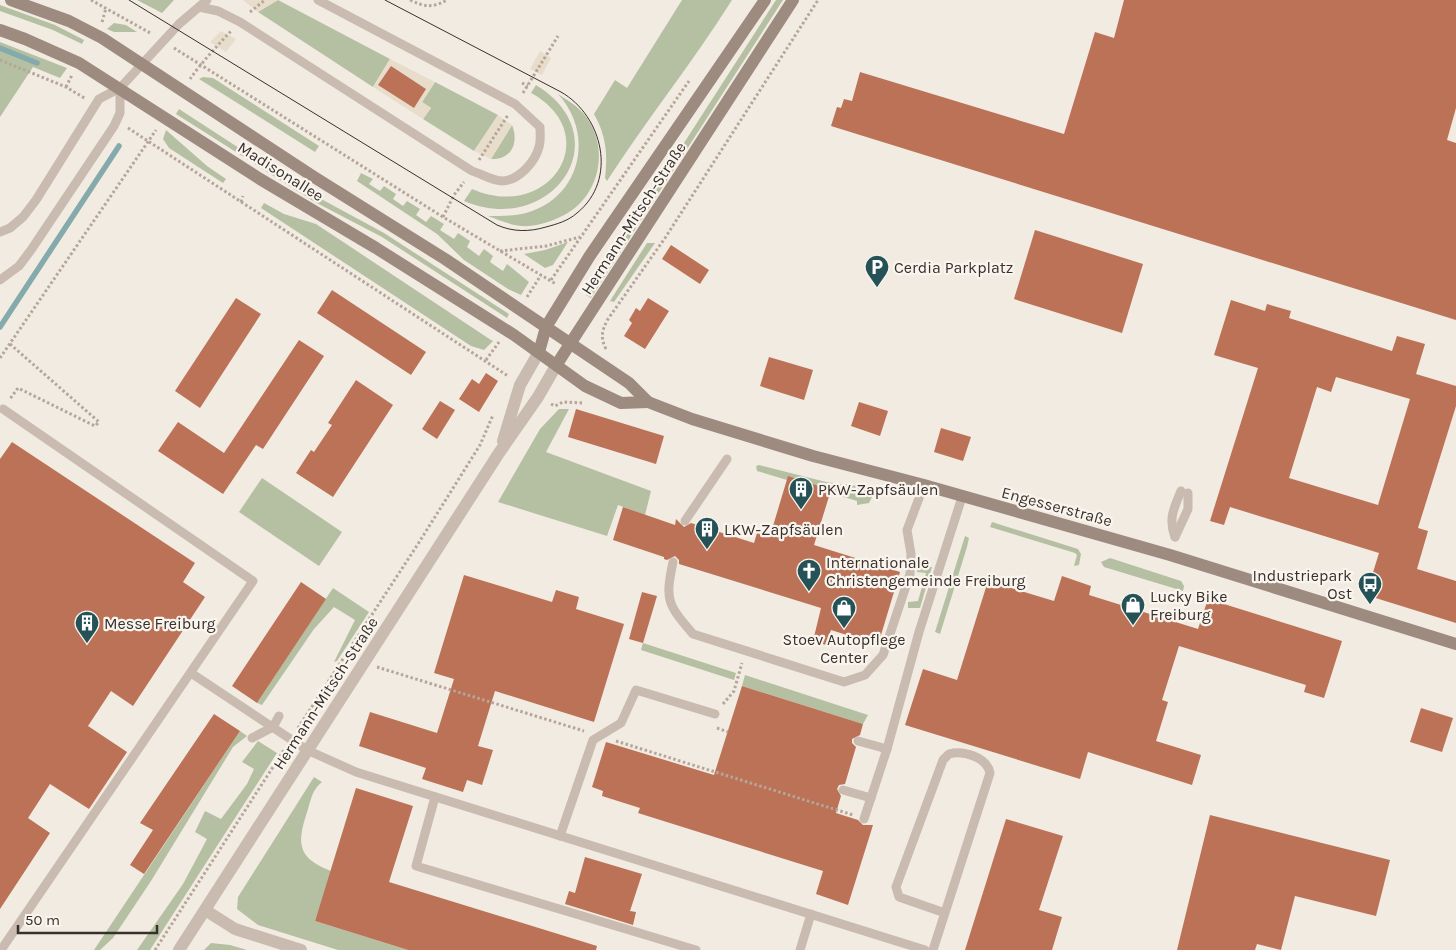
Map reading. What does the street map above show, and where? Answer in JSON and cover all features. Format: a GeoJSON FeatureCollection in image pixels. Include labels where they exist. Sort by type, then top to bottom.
{"type":"FeatureCollection","features":[{"type":"Feature","properties":{"kind":"main road","name":"Madisonallee"},"geometry":{"type":"LineString","coordinates":[[11,0],[89,31],[314,178],[445,259],[571,344]]}},
{"type":"Feature","properties":{"kind":"main road","name":"Hermann-Mitsch-Straße"},"geometry":{"type":"LineString","coordinates":[[539,352],[546,327],[658,153],[721,66],[765,0]]}},
{"type":"Feature","properties":{"kind":"main road","name":"Hermann-Mitsch-Straße"},"geometry":{"type":"LineString","coordinates":[[557,364],[793,0]]}},
{"type":"Feature","properties":{"kind":"main road","name":"Madisonallee"},"geometry":{"type":"LineString","coordinates":[[0,30],[72,60],[120,88],[260,179],[376,248],[539,352]]}},
{"type":"Feature","properties":{"kind":"main road","name":"Engesserstraße"},"geometry":{"type":"LineString","coordinates":[[571,344],[629,383],[648,402]]}},
{"type":"Feature","properties":{"kind":"main road","name":"Engesserstraße"},"geometry":{"type":"LineString","coordinates":[[539,352],[578,382],[621,403],[648,402],[692,419],[813,456],[924,485],[1170,555],[1456,644]]}},
{"type":"Feature","properties":{"kind":"street","name":"Hermann-Mitsch-Straße"},"geometry":{"type":"LineString","coordinates":[[499,453],[520,385],[539,352]]}},
{"type":"Feature","properties":{"kind":"street","name":"Hermann-Mitsch-Straße"},"geometry":{"type":"LineString","coordinates":[[179,950],[499,453],[538,397],[557,364]]}},
{"type":"Feature","properties":{"kind":"street"},"geometry":{"type":"LineString","coordinates":[[205,910],[235,929],[301,950]]}},
{"type":"Feature","properties":{"kind":"lane"},"geometry":{"type":"LineString","coordinates":[[0,232],[10,228],[23,217],[36,200],[98,99],[120,88],[163,41],[208,0]]}},
{"type":"Feature","properties":{"kind":"lane"},"geometry":{"type":"LineString","coordinates":[[199,7],[218,11],[240,22],[472,171],[493,180],[504,181],[520,175],[531,163],[540,146],[540,127],[515,104],[318,0]]}},
{"type":"Feature","properties":{"kind":"lane"},"geometry":{"type":"LineString","coordinates":[[0,280],[19,266],[31,250],[114,126],[120,113],[120,88]]}},
{"type":"Feature","properties":{"kind":"lane"},"geometry":{"type":"LineString","coordinates":[[1,950],[253,582],[3,409]]}},
{"type":"Feature","properties":{"kind":"lane"},"geometry":{"type":"LineString","coordinates":[[685,521],[727,459]]}},
{"type":"Feature","properties":{"kind":"lane"},"geometry":{"type":"LineString","coordinates":[[673,562],[667,592],[677,615],[693,634],[844,682],[865,675],[883,655],[910,574],[911,554],[907,530],[924,485]]}},
{"type":"Feature","properties":{"kind":"lane"},"geometry":{"type":"LineString","coordinates":[[863,818],[887,749],[919,632],[962,496]]}},
{"type":"Feature","properties":{"kind":"lane"},"geometry":{"type":"LineString","coordinates":[[191,673],[307,750],[356,772],[925,950]]}},
{"type":"Feature","properties":{"kind":"lane"},"geometry":{"type":"LineString","coordinates":[[560,836],[593,740],[621,724],[636,690],[715,714]]}},
{"type":"Feature","properties":{"kind":"lane"},"geometry":{"type":"LineString","coordinates":[[252,738],[273,727],[279,716]]}},
{"type":"Feature","properties":{"kind":"lane"},"geometry":{"type":"LineString","coordinates":[[858,741],[887,749]]}},
{"type":"Feature","properties":{"kind":"lane"},"geometry":{"type":"LineString","coordinates":[[933,950],[945,913],[990,774],[987,765],[979,759],[961,753],[948,754],[943,760],[896,886],[899,897],[945,913]]}},
{"type":"Feature","properties":{"kind":"lane"},"geometry":{"type":"LineString","coordinates":[[843,790],[871,798]]}},
{"type":"Feature","properties":{"kind":"lane"},"geometry":{"type":"LineString","coordinates":[[435,797],[416,866],[696,950]]}},
{"type":"Feature","properties":{"kind":"lane"},"geometry":{"type":"LineString","coordinates":[[800,950],[811,914]]}},
{"type":"Feature","properties":{"kind":"path"},"geometry":{"type":"LineString","coordinates":[[91,0],[200,63],[443,217],[551,280],[694,73]]}},
{"type":"Feature","properties":{"kind":"path"},"geometry":{"type":"LineString","coordinates":[[253,8],[265,0]]}},
{"type":"Feature","properties":{"kind":"path"},"geometry":{"type":"LineString","coordinates":[[410,0],[422,6],[437,6],[447,0]]}},
{"type":"Feature","properties":{"kind":"path"},"geometry":{"type":"LineString","coordinates":[[604,353],[606,349],[602,341],[602,331],[608,318],[665,238],[818,0]]}},
{"type":"Feature","properties":{"kind":"path"},"geometry":{"type":"LineString","coordinates":[[100,26],[106,8]]}},
{"type":"Feature","properties":{"kind":"path"},"geometry":{"type":"LineString","coordinates":[[193,75],[200,63],[212,55],[228,34]]}},
{"type":"Feature","properties":{"kind":"path"},"geometry":{"type":"LineString","coordinates":[[443,217],[454,195],[528,86],[558,36]]}},
{"type":"Feature","properties":{"kind":"path"},"geometry":{"type":"LineString","coordinates":[[0,60],[66,87],[85,98]]}},
{"type":"Feature","properties":{"kind":"path"},"geometry":{"type":"LineString","coordinates":[[66,87],[74,73]]}},
{"type":"Feature","properties":{"kind":"path"},"geometry":{"type":"LineString","coordinates":[[522,83],[528,86]]}},
{"type":"Feature","properties":{"kind":"path"},"geometry":{"type":"LineString","coordinates":[[1,357],[147,141],[160,126]]}},
{"type":"Feature","properties":{"kind":"path"},"geometry":{"type":"LineString","coordinates":[[127,128],[486,360],[504,374],[503,382]]}},
{"type":"Feature","properties":{"kind":"path"},"geometry":{"type":"LineString","coordinates":[[241,202],[243,196]]}},
{"type":"Feature","properties":{"kind":"path"},"geometry":{"type":"LineString","coordinates":[[499,251],[546,246],[580,237]]}},
{"type":"Feature","properties":{"kind":"path"},"geometry":{"type":"LineString","coordinates":[[3,409],[18,388],[95,426],[99,422],[10,344]]}},
{"type":"Feature","properties":{"kind":"path"},"geometry":{"type":"LineString","coordinates":[[550,404],[555,406],[563,402],[574,402]]}},
{"type":"Feature","properties":{"kind":"path"},"geometry":{"type":"LineString","coordinates":[[155,950],[480,445],[497,407]]}},
{"type":"Feature","properties":{"kind":"path"},"geometry":{"type":"LineString","coordinates":[[728,732],[717,728],[715,714],[734,691],[745,650]]}},
{"type":"Feature","properties":{"kind":"path"},"geometry":{"type":"LineString","coordinates":[[365,663],[863,818]]}},
{"type":"Feature","properties":{"kind":"green space"},"geometry":{"type":"Polygon","coordinates":[[[137,0],[174,0],[162,13],[137,0]]]}},
{"type":"Feature","properties":{"kind":"green space"},"geometry":{"type":"Polygon","coordinates":[[[278,0],[390,59],[373,87],[258,12],[278,0]]]}},
{"type":"Feature","properties":{"kind":"green space"},"geometry":{"type":"Polygon","coordinates":[[[682,0],[732,0],[607,181],[605,178],[604,137],[594,114],[615,80],[627,88],[682,0]]]}},
{"type":"Feature","properties":{"kind":"green space"},"geometry":{"type":"Polygon","coordinates":[[[776,0],[783,0],[591,298],[586,295],[776,0]]]}},
{"type":"Feature","properties":{"kind":"green space"},"geometry":{"type":"Polygon","coordinates":[[[0,5],[55,25],[84,40],[82,44],[53,30],[0,11],[0,5]]]}},
{"type":"Feature","properties":{"kind":"green space"},"geometry":{"type":"Polygon","coordinates":[[[114,23],[126,25],[137,32],[114,32],[107,29],[114,23]]]}},
{"type":"Feature","properties":{"kind":"green space"},"geometry":{"type":"Polygon","coordinates":[[[0,42],[67,68],[60,78],[33,67],[0,117],[0,42]]]}},
{"type":"Feature","properties":{"kind":"green space"},"geometry":{"type":"Polygon","coordinates":[[[203,77],[213,78],[319,146],[315,152],[199,79],[203,77]]]}},
{"type":"Feature","properties":{"kind":"green space"},"geometry":{"type":"Polygon","coordinates":[[[435,82],[498,115],[474,151],[423,119],[431,108],[422,102],[435,82]]]}},
{"type":"Feature","properties":{"kind":"green space"},"geometry":{"type":"Polygon","coordinates":[[[536,85],[561,107],[573,131],[574,155],[565,177],[548,195],[524,206],[496,209],[464,201],[472,189],[500,196],[525,194],[545,184],[559,169],[566,150],[564,130],[553,110],[531,93],[536,85]]]}},
{"type":"Feature","properties":{"kind":"green space"},"geometry":{"type":"Polygon","coordinates":[[[558,94],[580,110],[592,127],[597,141],[599,157],[597,172],[592,186],[584,199],[572,210],[545,223],[521,226],[488,216],[521,214],[545,205],[559,194],[570,179],[576,163],[579,145],[576,127],[570,110],[558,94]]]}},
{"type":"Feature","properties":{"kind":"green space"},"geometry":{"type":"Polygon","coordinates":[[[179,109],[299,187],[384,233],[509,314],[507,318],[382,237],[313,201],[176,114],[179,109]]]}},
{"type":"Feature","properties":{"kind":"green space"},"geometry":{"type":"Polygon","coordinates":[[[512,125],[515,138],[512,149],[509,153],[498,159],[491,159],[512,125]]]}},
{"type":"Feature","properties":{"kind":"green space"},"geometry":{"type":"Polygon","coordinates":[[[166,130],[207,166],[226,179],[223,183],[169,148],[163,139],[166,130]]]}},
{"type":"Feature","properties":{"kind":"green space"},"geometry":{"type":"Polygon","coordinates":[[[361,173],[373,179],[369,184],[380,191],[384,186],[396,194],[393,199],[403,206],[407,201],[420,209],[416,215],[426,222],[431,216],[444,224],[440,230],[454,239],[458,233],[470,241],[467,247],[479,256],[484,249],[493,256],[490,262],[503,271],[507,264],[529,282],[521,295],[508,289],[464,260],[437,234],[357,181],[361,173]]]}},
{"type":"Feature","properties":{"kind":"green space"},"geometry":{"type":"Polygon","coordinates":[[[264,203],[284,214],[316,224],[493,341],[484,350],[471,346],[261,208],[264,203]]]}},
{"type":"Feature","properties":{"kind":"green space"},"geometry":{"type":"Polygon","coordinates":[[[568,242],[553,265],[545,268],[524,254],[545,250],[568,242]]]}},
{"type":"Feature","properties":{"kind":"green space"},"geometry":{"type":"Polygon","coordinates":[[[647,243],[655,243],[614,302],[610,301],[647,243]]]}},
{"type":"Feature","properties":{"kind":"green space"},"geometry":{"type":"Polygon","coordinates":[[[559,409],[569,409],[546,452],[651,491],[645,515],[618,505],[607,536],[498,502],[540,429],[559,409]]]}},
{"type":"Feature","properties":{"kind":"green space"},"geometry":{"type":"Polygon","coordinates":[[[759,465],[826,482],[865,487],[875,491],[869,503],[857,505],[857,501],[834,494],[831,490],[788,477],[787,480],[757,471],[756,466],[759,465]]]}},
{"type":"Feature","properties":{"kind":"green space"},"geometry":{"type":"Polygon","coordinates":[[[262,478],[342,532],[319,566],[239,512],[262,478]]]}},
{"type":"Feature","properties":{"kind":"green space"},"geometry":{"type":"Polygon","coordinates":[[[992,522],[1078,549],[1081,554],[1079,565],[1074,566],[1077,555],[1075,553],[990,527],[992,522]]]}},
{"type":"Feature","properties":{"kind":"green space"},"geometry":{"type":"Polygon","coordinates":[[[965,536],[969,538],[967,547],[940,634],[935,632],[965,536]]]}},
{"type":"Feature","properties":{"kind":"green space"},"geometry":{"type":"Polygon","coordinates":[[[1110,558],[1181,581],[1184,586],[1183,591],[1104,567],[1101,562],[1110,558]]]}},
{"type":"Feature","properties":{"kind":"green space"},"geometry":{"type":"Polygon","coordinates":[[[917,565],[932,567],[920,608],[908,608],[908,602],[918,601],[926,573],[917,572],[917,565]]]}},
{"type":"Feature","properties":{"kind":"green space"},"geometry":{"type":"Polygon","coordinates":[[[333,588],[369,612],[337,661],[334,662],[355,620],[334,607],[314,629],[262,705],[257,703],[333,588]]]}},
{"type":"Feature","properties":{"kind":"green space"},"geometry":{"type":"Polygon","coordinates":[[[643,643],[736,673],[734,680],[641,650],[643,643]]]}},
{"type":"Feature","properties":{"kind":"green space"},"geometry":{"type":"Polygon","coordinates":[[[745,675],[868,715],[863,724],[742,686],[745,675]]]}},
{"type":"Feature","properties":{"kind":"green space"},"geometry":{"type":"Polygon","coordinates":[[[240,731],[247,736],[233,747],[151,881],[113,938],[100,950],[94,950],[240,731]]]}},
{"type":"Feature","properties":{"kind":"green space"},"geometry":{"type":"Polygon","coordinates":[[[258,741],[277,753],[150,950],[137,950],[183,884],[207,839],[195,832],[205,811],[221,819],[247,784],[254,769],[242,762],[258,741]]]}},
{"type":"Feature","properties":{"kind":"green space"},"geometry":{"type":"Polygon","coordinates":[[[314,777],[322,782],[314,791],[310,801],[302,830],[302,846],[310,860],[331,871],[315,921],[408,950],[338,950],[258,925],[237,909],[238,897],[314,777]]]}},
{"type":"Feature","properties":{"kind":"green space"},"geometry":{"type":"Polygon","coordinates":[[[211,943],[230,945],[247,950],[204,950],[211,943]]]}},
{"type":"Feature","properties":{"kind":"shaded area"},"geometry":{"type":"Polygon","coordinates":[[[243,0],[277,0],[258,12],[243,0]]]}},
{"type":"Feature","properties":{"kind":"shaded area"},"geometry":{"type":"Polygon","coordinates":[[[221,31],[236,39],[226,52],[210,42],[221,31]]]}},
{"type":"Feature","properties":{"kind":"shaded area"},"geometry":{"type":"Polygon","coordinates":[[[540,51],[551,58],[542,75],[530,69],[540,51]]]}},
{"type":"Feature","properties":{"kind":"shaded area"},"geometry":{"type":"Polygon","coordinates":[[[390,59],[435,82],[422,102],[431,108],[423,119],[373,87],[390,59]],[[391,67],[379,85],[414,108],[426,89],[391,67]]]}},
{"type":"Feature","properties":{"kind":"shaded area"},"geometry":{"type":"Polygon","coordinates":[[[498,115],[512,125],[491,159],[474,151],[498,115]]]}},
{"type":"Feature","properties":{"kind":"building"},"geometry":{"type":"Polygon","coordinates":[[[1124,0],[1456,0],[1456,108],[1447,140],[1456,143],[1456,320],[831,126],[837,107],[841,108],[844,99],[852,101],[860,72],[1064,134],[1095,32],[1114,38],[1124,0]]]}},
{"type":"Feature","properties":{"kind":"building"},"geometry":{"type":"Polygon","coordinates":[[[391,66],[426,89],[414,108],[378,85],[391,66]]]}},
{"type":"Feature","properties":{"kind":"building"},"geometry":{"type":"Polygon","coordinates":[[[1035,230],[1143,264],[1122,333],[1014,299],[1035,230]]]}},
{"type":"Feature","properties":{"kind":"building"},"geometry":{"type":"Polygon","coordinates":[[[671,245],[709,270],[700,284],[662,259],[671,245]]]}},
{"type":"Feature","properties":{"kind":"building"},"geometry":{"type":"Polygon","coordinates":[[[332,290],[426,352],[411,375],[317,313],[332,290]]]}},
{"type":"Feature","properties":{"kind":"building"},"geometry":{"type":"Polygon","coordinates":[[[236,298],[261,314],[200,408],[175,391],[236,298]]]}},
{"type":"Feature","properties":{"kind":"building"},"geometry":{"type":"Polygon","coordinates":[[[648,298],[669,311],[645,349],[624,336],[632,323],[629,320],[636,308],[640,311],[648,298]]]}},
{"type":"Feature","properties":{"kind":"building"},"geometry":{"type":"Polygon","coordinates":[[[1231,300],[1265,311],[1267,304],[1291,311],[1289,318],[1392,351],[1397,336],[1425,344],[1416,374],[1456,386],[1456,406],[1418,528],[1428,531],[1417,569],[1456,581],[1456,623],[1366,595],[1379,553],[1230,507],[1224,525],[1210,521],[1258,368],[1214,355],[1231,300]],[[1336,377],[1331,392],[1317,387],[1289,478],[1378,505],[1410,399],[1336,377]]]}},
{"type":"Feature","properties":{"kind":"building"},"geometry":{"type":"Polygon","coordinates":[[[299,340],[324,356],[263,449],[256,445],[223,494],[158,451],[178,422],[224,453],[299,340]]]}},
{"type":"Feature","properties":{"kind":"building"},"geometry":{"type":"Polygon","coordinates":[[[769,357],[813,370],[804,400],[760,386],[769,357]]]}},
{"type":"Feature","properties":{"kind":"building"},"geometry":{"type":"Polygon","coordinates":[[[486,373],[498,381],[479,412],[459,399],[472,379],[479,384],[486,373]]]}},
{"type":"Feature","properties":{"kind":"building"},"geometry":{"type":"Polygon","coordinates":[[[356,380],[393,405],[333,497],[296,473],[311,450],[314,452],[332,425],[328,423],[356,380]]]}},
{"type":"Feature","properties":{"kind":"building"},"geometry":{"type":"Polygon","coordinates":[[[440,401],[455,410],[437,439],[422,429],[440,401]]]}},
{"type":"Feature","properties":{"kind":"building"},"geometry":{"type":"Polygon","coordinates":[[[859,402],[888,411],[880,436],[851,426],[859,402]]]}},
{"type":"Feature","properties":{"kind":"building"},"geometry":{"type":"Polygon","coordinates":[[[576,409],[664,436],[656,464],[568,437],[576,409]]]}},
{"type":"Feature","properties":{"kind":"building"},"geometry":{"type":"Polygon","coordinates":[[[941,428],[971,437],[963,461],[934,452],[941,428]]]}},
{"type":"Feature","properties":{"kind":"building","name":"Messe Freiburg"},"geometry":{"type":"Polygon","coordinates":[[[12,442],[195,563],[183,582],[205,597],[133,706],[111,691],[88,726],[127,752],[89,809],[50,784],[28,818],[50,833],[0,909],[0,459],[12,442]]]}},
{"type":"Feature","properties":{"kind":"building"},"geometry":{"type":"Polygon","coordinates":[[[788,476],[831,490],[814,545],[900,572],[878,645],[831,630],[826,645],[813,641],[821,608],[679,564],[679,560],[675,556],[667,560],[664,557],[613,540],[623,507],[675,525],[676,519],[684,527],[691,523],[754,543],[757,533],[770,536],[788,476]]]}},
{"type":"Feature","properties":{"kind":"building"},"geometry":{"type":"Polygon","coordinates":[[[464,575],[552,602],[556,590],[579,597],[576,609],[624,624],[594,722],[495,691],[478,746],[493,750],[482,785],[467,780],[463,792],[422,779],[426,768],[359,746],[370,712],[437,733],[454,679],[434,673],[464,575]]]}},
{"type":"Feature","properties":{"kind":"building"},"geometry":{"type":"Polygon","coordinates":[[[1062,576],[1091,586],[1089,595],[1198,629],[1208,599],[1342,641],[1324,698],[1304,692],[1306,685],[1179,646],[1162,700],[1168,702],[1156,741],[1201,755],[1192,785],[1088,752],[1080,779],[905,725],[923,669],[957,680],[988,581],[1054,601],[1062,576]]]}},
{"type":"Feature","properties":{"kind":"building"},"geometry":{"type":"Polygon","coordinates":[[[301,582],[326,599],[257,703],[232,686],[301,582]]]}},
{"type":"Feature","properties":{"kind":"building"},"geometry":{"type":"Polygon","coordinates":[[[642,592],[657,596],[643,643],[629,639],[642,592]]]}},
{"type":"Feature","properties":{"kind":"building"},"geometry":{"type":"Polygon","coordinates":[[[742,686],[863,724],[860,735],[852,739],[852,743],[856,747],[845,784],[839,785],[837,789],[841,796],[836,813],[858,820],[863,825],[873,825],[848,905],[816,894],[823,871],[638,813],[640,808],[602,796],[603,791],[592,787],[606,742],[714,775],[742,686]]]}},
{"type":"Feature","properties":{"kind":"building"},"geometry":{"type":"Polygon","coordinates":[[[1421,708],[1453,718],[1442,752],[1410,742],[1421,708]]]}},
{"type":"Feature","properties":{"kind":"building"},"geometry":{"type":"Polygon","coordinates":[[[214,714],[240,731],[144,874],[130,865],[153,830],[140,823],[214,714]]]}},
{"type":"Feature","properties":{"kind":"building"},"geometry":{"type":"Polygon","coordinates":[[[356,788],[413,806],[389,882],[597,946],[596,950],[408,950],[315,921],[356,788]]]}},
{"type":"Feature","properties":{"kind":"building"},"geometry":{"type":"Polygon","coordinates":[[[1210,815],[1390,860],[1376,916],[1295,896],[1281,950],[1257,944],[1255,950],[1177,950],[1210,815]]]}},
{"type":"Feature","properties":{"kind":"building"},"geometry":{"type":"Polygon","coordinates":[[[1006,819],[1063,836],[1039,910],[1062,917],[1052,950],[965,950],[1006,819]]]}},
{"type":"Feature","properties":{"kind":"building"},"geometry":{"type":"Polygon","coordinates":[[[585,857],[642,874],[630,911],[636,912],[633,925],[565,904],[569,891],[575,893],[585,857]]]}},
{"type":"Feature","properties":{"kind":"waterway"},"geometry":{"type":"LineString","coordinates":[[0,48],[37,63]]}},
{"type":"Feature","properties":{"kind":"waterway"},"geometry":{"type":"LineString","coordinates":[[0,327],[119,146]]}},
{"type":"Feature","properties":{"kind":"tram line"},"geometry":{"type":"LineString","coordinates":[[129,0],[497,225],[515,230],[533,230],[562,222],[577,213],[590,199],[598,184],[601,167],[600,149],[595,132],[587,116],[561,92],[385,0]]}},
{"type":"Feature","properties":{"kind":"place","name":"Cerdia Parkplatz"},"geometry":{"type":"Point","coordinates":[877,288]}},
{"type":"Feature","properties":{"kind":"place","name":"PKW-Zapfsäulen"},"geometry":{"type":"Point","coordinates":[801,510]}},
{"type":"Feature","properties":{"kind":"place","name":"LKW-Zapfsäulen"},"geometry":{"type":"Point","coordinates":[707,550]}},
{"type":"Feature","properties":{"kind":"place","name":"Internationale Christengemeinde Freiburg"},"geometry":{"type":"Point","coordinates":[809,592]}},
{"type":"Feature","properties":{"kind":"place","name":"Industriepark Ost"},"geometry":{"type":"Point","coordinates":[1370,605]}},
{"type":"Feature","properties":{"kind":"place","name":"Lucky Bike Freiburg"},"geometry":{"type":"Point","coordinates":[1133,626]}},
{"type":"Feature","properties":{"kind":"place","name":"Stoev Autopflege Center"},"geometry":{"type":"Point","coordinates":[844,629]}},
{"type":"Feature","properties":{"kind":"place","name":"Messe Freiburg"},"geometry":{"type":"Point","coordinates":[87,644]}}]}
